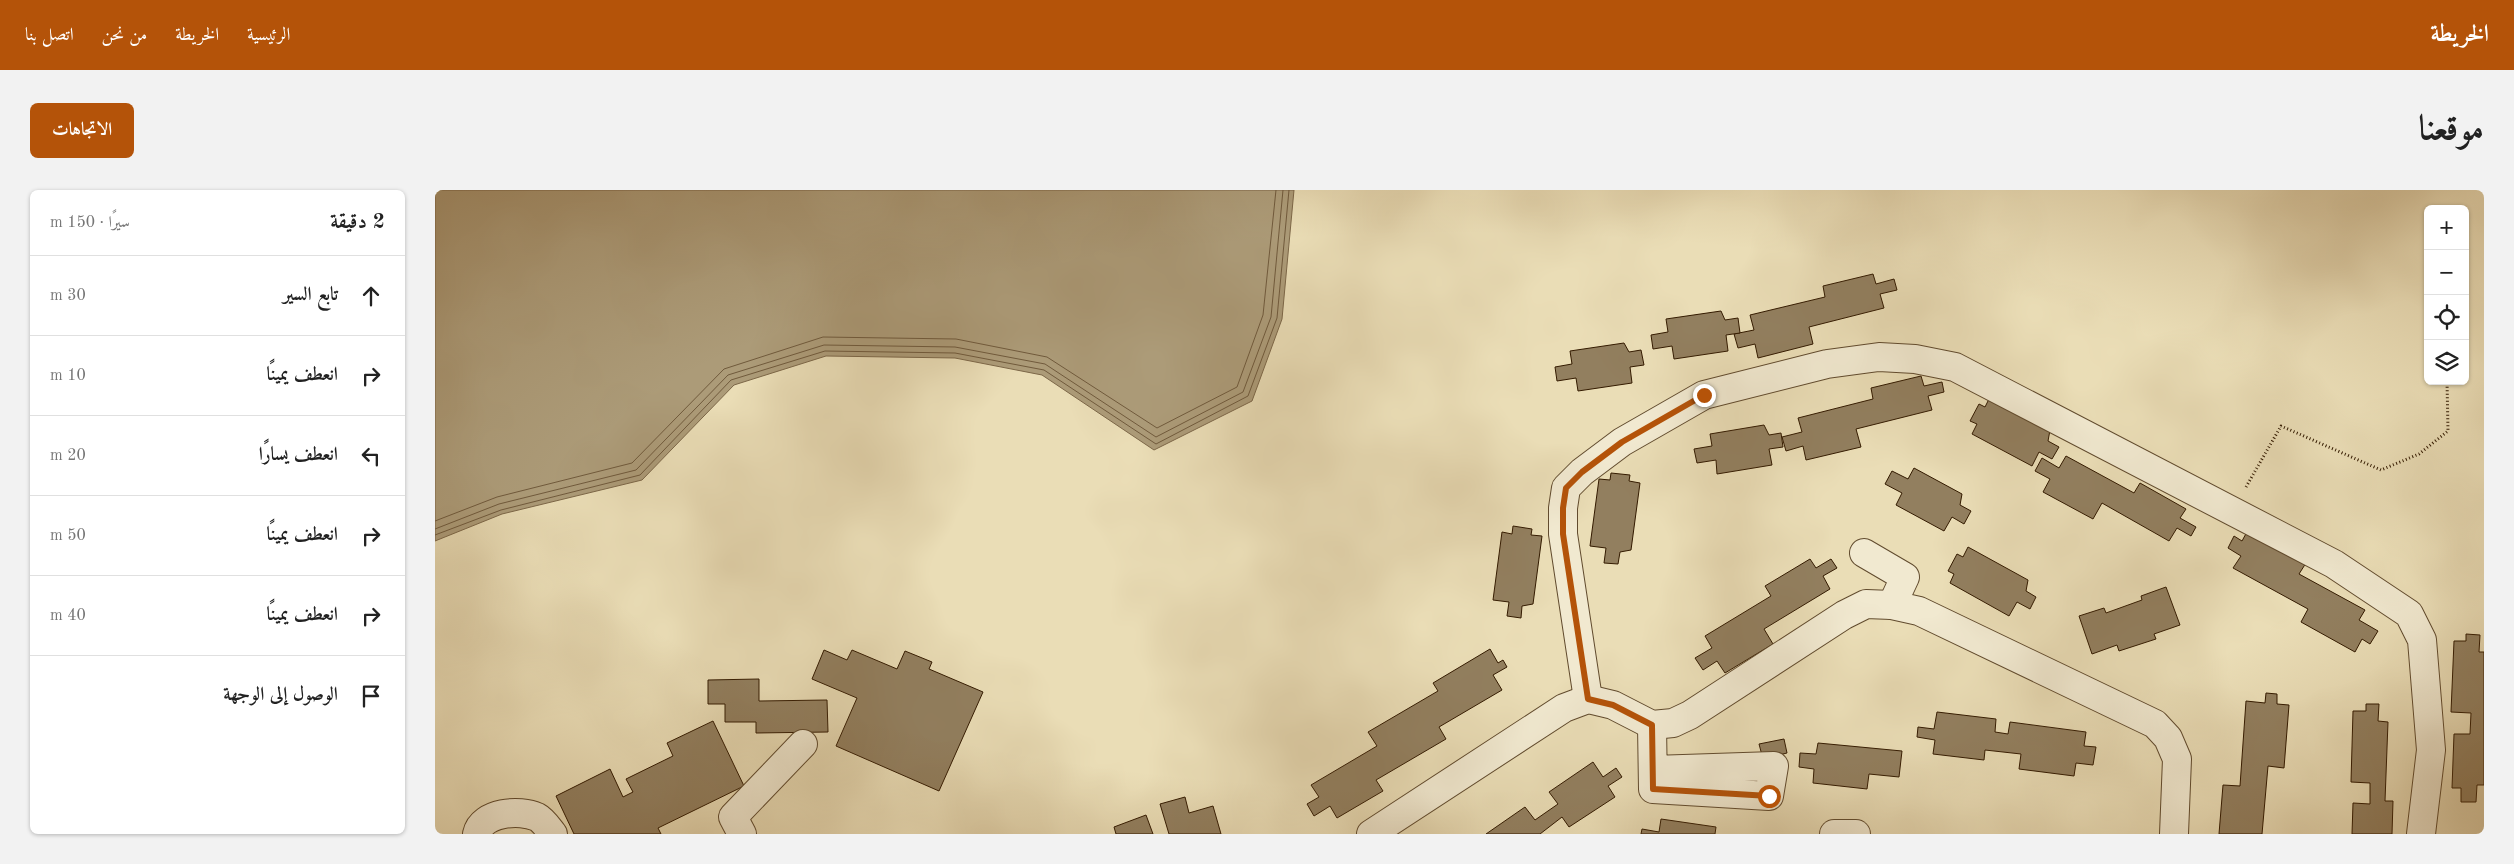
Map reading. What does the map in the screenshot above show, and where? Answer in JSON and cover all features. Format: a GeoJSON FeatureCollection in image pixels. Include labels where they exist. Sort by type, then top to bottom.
{"type":"FeatureCollection","features":[{"type":"Feature","properties":{"kind":"street"},"geometry":{"type":"LineString","coordinates":[[1588,699],[1563,534],[1563,508],[1566,488],[1582,472],[1622,442],[1704,395],[1827,364],[1879,357],[1915,359],[1955,367],[2334,564],[2409,614],[2422,640],[2431,750],[2421,834]]}},
{"type":"Feature","properties":{"kind":"street"},"geometry":{"type":"LineString","coordinates":[[1863,553],[1905,577],[1892,605]]}},
{"type":"Feature","properties":{"kind":"street"},"geometry":{"type":"LineString","coordinates":[[1371,834],[1564,708],[1588,699],[1613,705],[1652,725],[1673,723],[1690,715],[1844,615],[1866,604],[1892,605],[1919,611],[2155,724],[2168,738],[2177,759],[2174,834]]}},
{"type":"Feature","properties":{"kind":"street"},"geometry":{"type":"LineString","coordinates":[[1652,725],[1653,770]]}},
{"type":"Feature","properties":{"kind":"street"},"geometry":{"type":"LineString","coordinates":[[742,834],[733,817],[803,744]]}},
{"type":"Feature","properties":{"kind":"street"},"geometry":{"type":"LineString","coordinates":[[477,834],[479,829],[490,819],[506,814],[523,813],[538,817],[553,834]]}},
{"type":"Feature","properties":{"kind":"street"},"geometry":{"type":"LineString","coordinates":[[1834,834],[1856,834]]}},
{"type":"Feature","properties":{"kind":"path"},"geometry":{"type":"LineString","coordinates":[[2231,512],[2281,426],[2381,470],[2419,454],[2448,431],[2447,385]]}},
{"type":"Feature","properties":{"kind":"water"},"geometry":{"type":"Polygon","coordinates":[[[435,190],[1294,190],[1282,319],[1252,401],[1154,450],[1042,375],[955,358],[826,356],[734,385],[642,480],[502,514],[435,541],[435,190]]]}},
{"type":"Feature","properties":{"kind":"building"},"geometry":{"type":"Polygon","coordinates":[[[1873,274],[1876,284],[1894,279],[1897,290],[1880,294],[1884,308],[1809,327],[1813,344],[1758,358],[1755,344],[1738,348],[1734,334],[1754,330],[1750,315],[1825,297],[1823,286],[1873,274]]]}},
{"type":"Feature","properties":{"kind":"building"},"geometry":{"type":"Polygon","coordinates":[[[1721,311],[1725,320],[1738,318],[1740,333],[1726,335],[1728,351],[1674,359],[1672,346],[1653,349],[1651,335],[1668,332],[1666,319],[1721,311]]]}},
{"type":"Feature","properties":{"kind":"building"},"geometry":{"type":"Polygon","coordinates":[[[1624,343],[1629,352],[1641,350],[1644,365],[1630,367],[1632,383],[1578,391],[1576,378],[1557,381],[1555,367],[1572,364],[1570,351],[1624,343]]]}},
{"type":"Feature","properties":{"kind":"building"},"geometry":{"type":"Polygon","coordinates":[[[1921,376],[1924,386],[1942,382],[1944,392],[1928,396],[1932,410],[1856,429],[1861,447],[1806,460],[1803,446],[1786,451],[1782,437],[1802,432],[1798,418],[1873,399],[1871,388],[1921,376]]]}},
{"type":"Feature","properties":{"kind":"building"},"geometry":{"type":"Polygon","coordinates":[[[1990,397],[2050,430],[2048,441],[2059,447],[2052,459],[2039,452],[2032,466],[1972,434],[1977,424],[1970,421],[1979,404],[1985,407],[1990,397]]]}},
{"type":"Feature","properties":{"kind":"building"},"geometry":{"type":"Polygon","coordinates":[[[1764,425],[1769,435],[1781,433],[1783,447],[1769,449],[1772,465],[1717,474],[1716,460],[1697,463],[1694,449],[1712,446],[1710,434],[1764,425]]]}},
{"type":"Feature","properties":{"kind":"building"},"geometry":{"type":"Polygon","coordinates":[[[2066,456],[2134,493],[2140,483],[2186,509],[2180,518],[2196,527],[2191,536],[2177,528],[2169,541],[2102,503],[2093,519],[2043,492],[2050,479],[2035,471],[2042,458],[2059,468],[2066,456]]]}},
{"type":"Feature","properties":{"kind":"building"},"geometry":{"type":"Polygon","coordinates":[[[1914,468],[1962,494],[1960,505],[1971,511],[1964,524],[1952,517],[1944,531],[1896,505],[1902,493],[1885,484],[1892,471],[1908,479],[1914,468]]]}},
{"type":"Feature","properties":{"kind":"building"},"geometry":{"type":"Polygon","coordinates":[[[1611,473],[1630,475],[1629,481],[1640,483],[1631,550],[1620,552],[1618,564],[1604,563],[1606,548],[1590,546],[1599,479],[1610,480],[1611,473]]]}},
{"type":"Feature","properties":{"kind":"building"},"geometry":{"type":"Polygon","coordinates":[[[1513,526],[1532,529],[1531,535],[1542,536],[1533,604],[1522,606],[1521,618],[1507,616],[1509,602],[1493,600],[1502,532],[1512,534],[1513,526]]]}},
{"type":"Feature","properties":{"kind":"building"},"geometry":{"type":"Polygon","coordinates":[[[2248,530],[2306,563],[2299,574],[2365,610],[2359,620],[2378,631],[2370,644],[2362,639],[2355,652],[2301,622],[2308,609],[2233,568],[2241,556],[2228,548],[2234,536],[2242,541],[2248,530]]]}},
{"type":"Feature","properties":{"kind":"building"},"geometry":{"type":"Polygon","coordinates":[[[1968,547],[2028,580],[2026,591],[2036,597],[2030,609],[2017,602],[2009,616],[1950,583],[1954,574],[1948,571],[1957,554],[1963,557],[1968,547]]]}},
{"type":"Feature","properties":{"kind":"building"},"geometry":{"type":"Polygon","coordinates":[[[1810,559],[1816,568],[1831,559],[1837,568],[1823,576],[1830,589],[1764,629],[1773,644],[1725,673],[1717,661],[1703,670],[1695,658],[1712,648],[1705,636],[1771,596],[1765,586],[1810,559]]]}},
{"type":"Feature","properties":{"kind":"building"},"geometry":{"type":"Polygon","coordinates":[[[2166,587],[2180,625],[2154,634],[2156,639],[2119,651],[2117,645],[2092,654],[2079,616],[2104,608],[2106,613],[2142,600],[2141,596],[2166,587]]]}},
{"type":"Feature","properties":{"kind":"building"},"geometry":{"type":"Polygon","coordinates":[[[2466,634],[2480,635],[2479,652],[2484,652],[2484,785],[2477,785],[2476,802],[2461,802],[2461,788],[2452,788],[2454,734],[2470,734],[2471,713],[2451,712],[2454,641],[2466,641],[2466,634]]]}},
{"type":"Feature","properties":{"kind":"building"},"geometry":{"type":"Polygon","coordinates":[[[1490,649],[1498,663],[1503,660],[1507,667],[1493,675],[1502,690],[1439,727],[1446,739],[1376,780],[1383,791],[1337,818],[1330,806],[1314,816],[1307,804],[1319,797],[1311,785],[1377,746],[1368,732],[1438,691],[1433,683],[1490,649]]]}},
{"type":"Feature","properties":{"kind":"building"},"geometry":{"type":"Polygon","coordinates":[[[824,650],[847,660],[852,650],[897,669],[905,651],[932,662],[929,669],[983,692],[939,791],[836,746],[857,698],[812,679],[824,650]]]}},
{"type":"Feature","properties":{"kind":"building"},"geometry":{"type":"Polygon","coordinates":[[[759,679],[759,701],[827,700],[828,732],[756,733],[756,722],[725,722],[725,704],[708,704],[708,680],[759,679]]]}},
{"type":"Feature","properties":{"kind":"building"},"geometry":{"type":"Polygon","coordinates":[[[2266,693],[2277,694],[2277,704],[2289,705],[2284,768],[2268,766],[2262,834],[2219,834],[2223,785],[2240,786],[2246,701],[2265,703],[2266,693]]]}},
{"type":"Feature","properties":{"kind":"building"},"geometry":{"type":"Polygon","coordinates":[[[2366,704],[2379,704],[2378,721],[2388,722],[2385,801],[2393,801],[2392,834],[2352,834],[2353,803],[2370,804],[2370,783],[2351,782],[2353,711],[2366,711],[2366,704]]]}},
{"type":"Feature","properties":{"kind":"building"},"geometry":{"type":"Polygon","coordinates":[[[1937,712],[1996,719],[1995,732],[2008,734],[2010,722],[2086,732],[2084,746],[2096,747],[2093,765],[2076,763],[2074,776],[2019,769],[2021,754],[1985,750],[1984,760],[1933,754],[1935,740],[1917,737],[1918,727],[1934,729],[1937,712]]]}},
{"type":"Feature","properties":{"kind":"building"},"geometry":{"type":"Polygon","coordinates":[[[713,721],[744,786],[658,828],[661,834],[574,834],[556,796],[610,769],[623,797],[633,792],[626,779],[673,756],[667,743],[713,721]]]}},
{"type":"Feature","properties":{"kind":"building"},"geometry":{"type":"Polygon","coordinates":[[[1784,739],[1787,753],[1763,759],[1759,744],[1784,739]]]}},
{"type":"Feature","properties":{"kind":"building"},"geometry":{"type":"Polygon","coordinates":[[[1818,743],[1902,751],[1899,777],[1869,774],[1867,789],[1813,783],[1814,769],[1799,767],[1800,753],[1816,754],[1818,743]]]}},
{"type":"Feature","properties":{"kind":"building"},"geometry":{"type":"Polygon","coordinates":[[[1593,762],[1603,777],[1616,768],[1622,777],[1608,786],[1615,797],[1569,827],[1562,817],[1540,834],[1486,834],[1525,807],[1535,820],[1558,804],[1549,792],[1593,762]]]}},
{"type":"Feature","properties":{"kind":"building"},"geometry":{"type":"Polygon","coordinates":[[[1185,797],[1189,813],[1213,806],[1221,834],[1169,834],[1160,804],[1185,797]]]}},
{"type":"Feature","properties":{"kind":"building"},"geometry":{"type":"Polygon","coordinates":[[[1146,815],[1153,834],[1116,834],[1114,827],[1146,815]]]}},
{"type":"Feature","properties":{"kind":"building"},"geometry":{"type":"Polygon","coordinates":[[[1661,819],[1716,827],[1715,834],[1641,834],[1642,829],[1659,832],[1661,819]]]}},
{"type":"Feature","properties":{"kind":"route"},"geometry":{"type":"LineString","coordinates":[[1704,395],[1622,442],[1582,472],[1566,488],[1563,508],[1563,534],[1588,699],[1613,705],[1652,725],[1653,789],[1769,796]]}}]}
